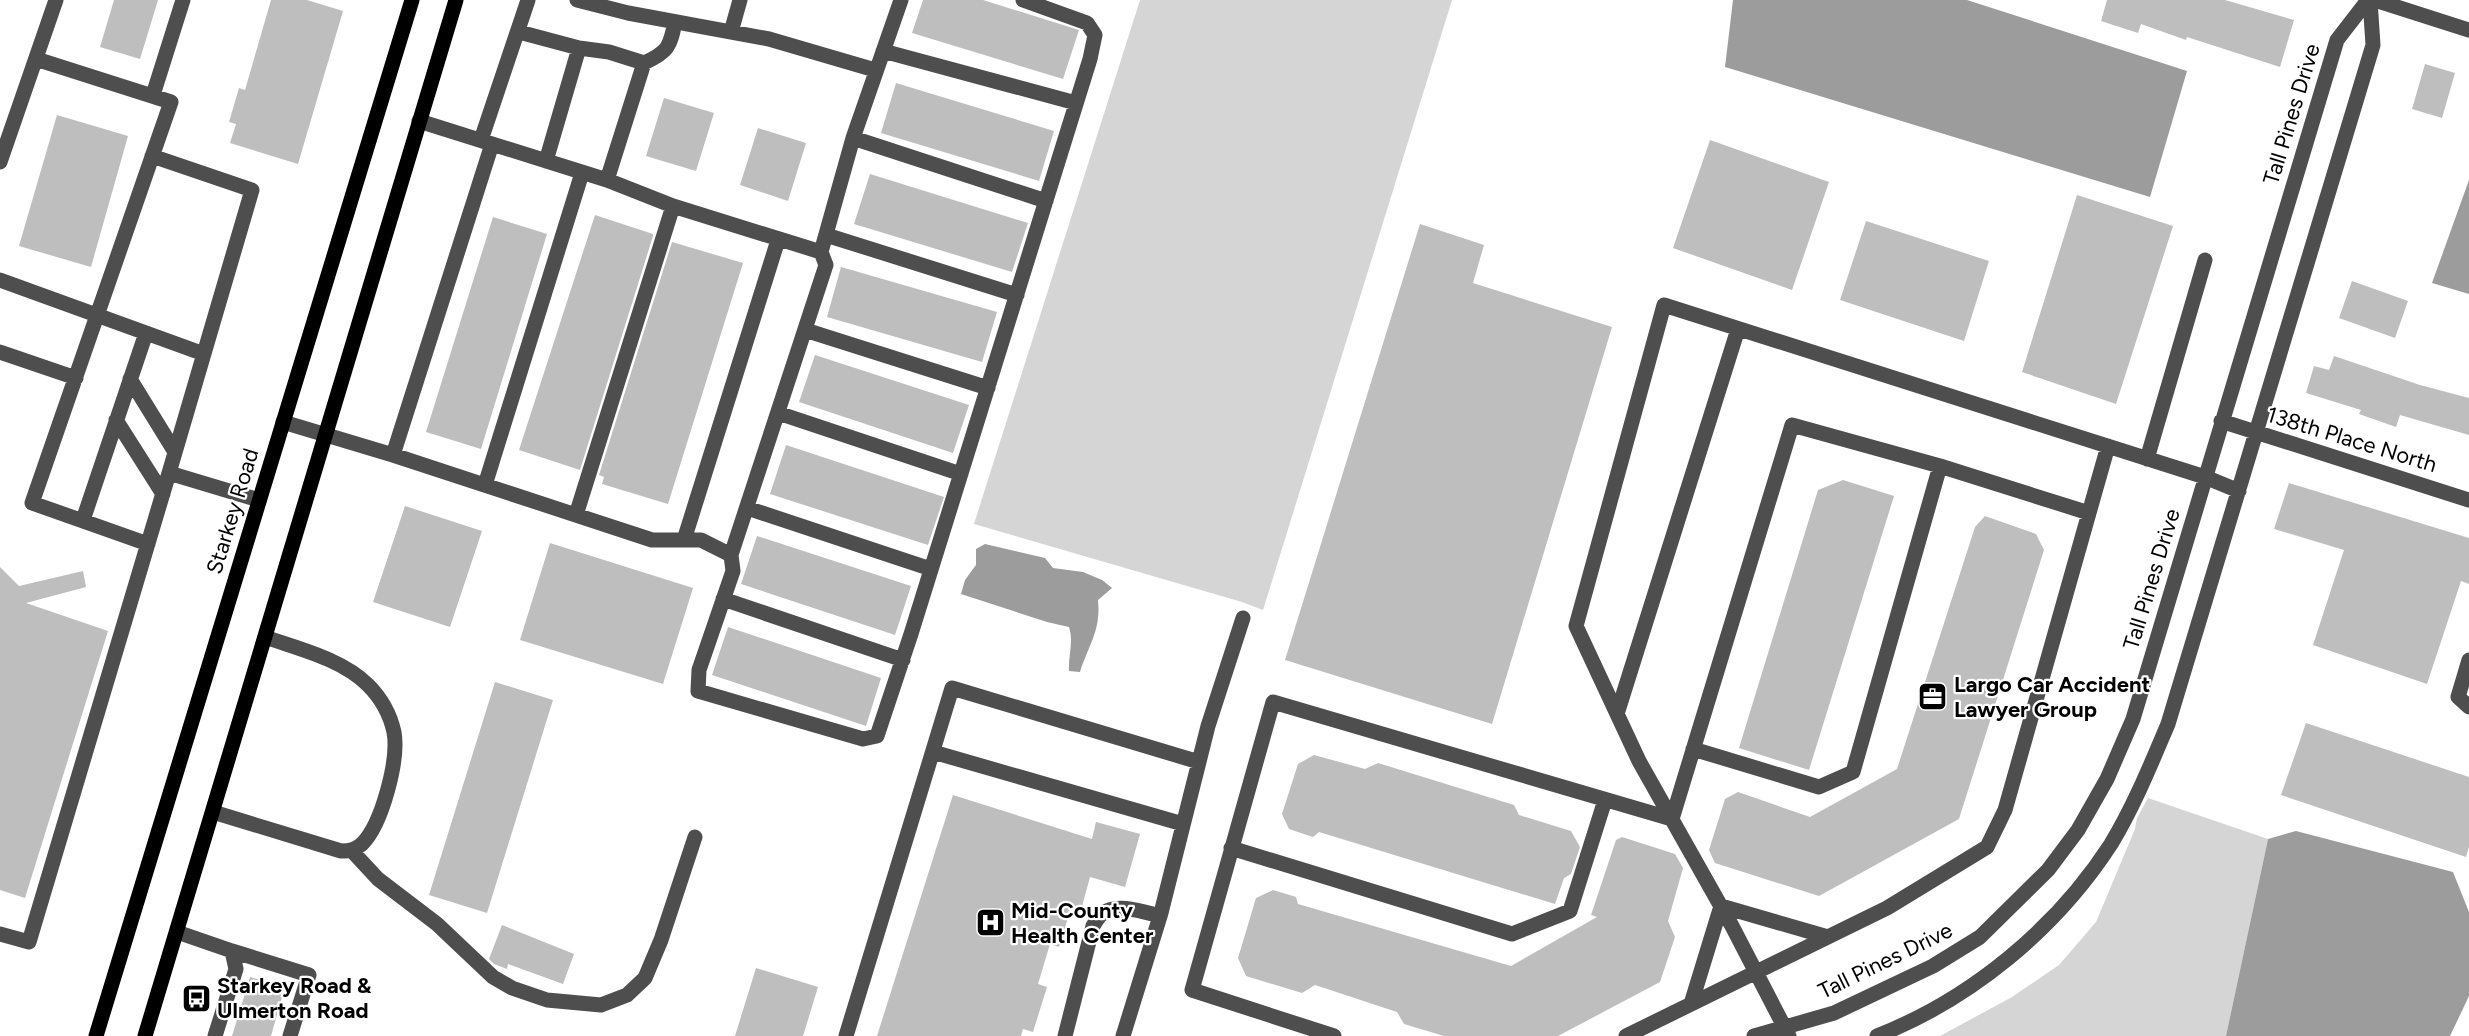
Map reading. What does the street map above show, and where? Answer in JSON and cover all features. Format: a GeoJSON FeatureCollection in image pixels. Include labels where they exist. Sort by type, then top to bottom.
{"type":"FeatureCollection","features":[{"type":"Feature","properties":{"kind":"main road","name":"Starkey Road"},"geometry":{"type":"LineString","coordinates":[[96,1036],[411,0]]}},
{"type":"Feature","properties":{"kind":"main road"},"geometry":{"type":"LineString","coordinates":[[145,1036],[456,0]]}},
{"type":"Feature","properties":{"kind":"street"},"geometry":{"type":"LineString","coordinates":[[0,162],[56,0]]}},
{"type":"Feature","properties":{"kind":"street"},"geometry":{"type":"LineString","coordinates":[[153,96],[183,0]]}},
{"type":"Feature","properties":{"kind":"street"},"geometry":{"type":"LineString","coordinates":[[393,455],[528,0]]}},
{"type":"Feature","properties":{"kind":"street"},"geometry":{"type":"LineString","coordinates":[[579,0],[675,22],[769,39],[875,70]]}},
{"type":"Feature","properties":{"kind":"street"},"geometry":{"type":"LineString","coordinates":[[730,32],[740,0]]}},
{"type":"Feature","properties":{"kind":"street"},"geometry":{"type":"LineString","coordinates":[[901,0],[853,138],[821,252],[826,265],[731,555],[732,571],[699,670],[698,691],[863,739],[877,736],[903,660],[1046,201],[1095,35],[1088,23],[1023,0]]}},
{"type":"Feature","properties":{"kind":"street","name":"Tall Pines Drive"},"geometry":{"type":"LineString","coordinates":[[1754,1036],[1787,1032],[1834,1013],[1933,966],[1980,937],[2014,906],[2078,830],[2107,779],[2133,719],[2337,40],[2369,0]]}},
{"type":"Feature","properties":{"kind":"street","name":"Tall Pines Drive"},"geometry":{"type":"LineString","coordinates":[[1877,1036],[1900,1027],[1963,991],[2028,944],[2073,894],[2111,844],[2141,787],[2168,724],[2373,45],[2369,0]]}},
{"type":"Feature","properties":{"kind":"street"},"geometry":{"type":"LineString","coordinates":[[2375,0],[2469,30]]}},
{"type":"Feature","properties":{"kind":"street"},"geometry":{"type":"LineString","coordinates":[[519,32],[579,48],[609,52],[644,63],[661,55],[670,44],[675,22]]}},
{"type":"Feature","properties":{"kind":"street"},"geometry":{"type":"LineString","coordinates":[[546,161],[579,48]]}},
{"type":"Feature","properties":{"kind":"street"},"geometry":{"type":"LineString","coordinates":[[883,51],[1076,103]]}},
{"type":"Feature","properties":{"kind":"street"},"geometry":{"type":"LineString","coordinates":[[36,59],[171,102],[33,503],[148,544]]}},
{"type":"Feature","properties":{"kind":"street"},"geometry":{"type":"LineString","coordinates":[[607,180],[644,63]]}},
{"type":"Feature","properties":{"kind":"street"},"geometry":{"type":"LineString","coordinates":[[419,121],[607,180],[673,206],[821,252]]}},
{"type":"Feature","properties":{"kind":"street"},"geometry":{"type":"LineString","coordinates":[[853,138],[1046,201]]}},
{"type":"Feature","properties":{"kind":"street"},"geometry":{"type":"LineString","coordinates":[[0,934],[29,942],[252,190],[152,156]]}},
{"type":"Feature","properties":{"kind":"street"},"geometry":{"type":"LineString","coordinates":[[485,485],[582,173]]}},
{"type":"Feature","properties":{"kind":"street"},"geometry":{"type":"LineString","coordinates":[[576,515],[673,206]]}},
{"type":"Feature","properties":{"kind":"street"},"geometry":{"type":"LineString","coordinates":[[826,235],[1017,295]]}},
{"type":"Feature","properties":{"kind":"street"},"geometry":{"type":"LineString","coordinates":[[684,540],[778,240]]}},
{"type":"Feature","properties":{"kind":"street"},"geometry":{"type":"LineString","coordinates":[[2147,459],[2205,260]]}},
{"type":"Feature","properties":{"kind":"street"},"geometry":{"type":"LineString","coordinates":[[0,280],[204,354]]}},
{"type":"Feature","properties":{"kind":"street"},"geometry":{"type":"LineString","coordinates":[[1787,1032],[1721,906],[1639,762],[1576,626],[1664,305],[2205,477],[2239,491]]}},
{"type":"Feature","properties":{"kind":"street"},"geometry":{"type":"LineString","coordinates":[[1617,714],[1738,329]]}},
{"type":"Feature","properties":{"kind":"street"},"geometry":{"type":"LineString","coordinates":[[805,330],[988,388]]}},
{"type":"Feature","properties":{"kind":"street"},"geometry":{"type":"LineString","coordinates":[[83,520],[146,333]]}},
{"type":"Feature","properties":{"kind":"street"},"geometry":{"type":"LineString","coordinates":[[0,352],[76,378]]}},
{"type":"Feature","properties":{"kind":"street"},"geometry":{"type":"LineString","coordinates":[[130,379],[175,452]]}},
{"type":"Feature","properties":{"kind":"street"},"geometry":{"type":"LineString","coordinates":[[778,412],[961,474]]}},
{"type":"Feature","properties":{"kind":"street"},"geometry":{"type":"LineString","coordinates":[[116,420],[163,494]]}},
{"type":"Feature","properties":{"kind":"street","name":"138th Place North"},"geometry":{"type":"LineString","coordinates":[[2222,421],[2469,500]]}},
{"type":"Feature","properties":{"kind":"street"},"geometry":{"type":"LineString","coordinates":[[283,422],[393,455],[652,540],[700,540],[731,555]]}},
{"type":"Feature","properties":{"kind":"street"},"geometry":{"type":"LineString","coordinates":[[1672,819],[1792,425],[1940,466],[2089,513]]}},
{"type":"Feature","properties":{"kind":"street"},"geometry":{"type":"LineString","coordinates":[[1626,1036],[1887,908],[1987,847],[2005,810],[2108,446]]}},
{"type":"Feature","properties":{"kind":"street"},"geometry":{"type":"LineString","coordinates":[[1693,749],[1820,787],[1853,772],[1940,466]]}},
{"type":"Feature","properties":{"kind":"street"},"geometry":{"type":"LineString","coordinates":[[169,473],[259,500]]}},
{"type":"Feature","properties":{"kind":"street"},"geometry":{"type":"LineString","coordinates":[[747,508],[931,570]]}},
{"type":"Feature","properties":{"kind":"street"},"geometry":{"type":"LineString","coordinates":[[723,599],[903,660]]}},
{"type":"Feature","properties":{"kind":"street"},"geometry":{"type":"LineString","coordinates":[[1123,1036],[1160,916],[1208,726],[1243,618]]}},
{"type":"Feature","properties":{"kind":"street"},"geometry":{"type":"LineString","coordinates":[[213,812],[341,851],[352,851],[362,844],[372,830],[388,786],[396,759],[394,733],[387,710],[367,684],[335,663],[265,637]]}},
{"type":"Feature","properties":{"kind":"street"},"geometry":{"type":"LineString","coordinates":[[2469,660],[2458,697],[2469,707]]}},
{"type":"Feature","properties":{"kind":"street"},"geometry":{"type":"LineString","coordinates":[[846,1036],[952,688],[1199,762]]}},
{"type":"Feature","properties":{"kind":"street"},"geometry":{"type":"LineString","coordinates":[[1334,1036],[1192,990],[1273,702],[1672,819]]}},
{"type":"Feature","properties":{"kind":"street"},"geometry":{"type":"LineString","coordinates":[[933,752],[1183,824]]}},
{"type":"Feature","properties":{"kind":"street"},"geometry":{"type":"LineString","coordinates":[[1232,848],[1512,934],[1570,911],[1605,800]]}},
{"type":"Feature","properties":{"kind":"street"},"geometry":{"type":"LineString","coordinates":[[352,851],[378,879],[437,924],[493,977],[512,988],[547,1000],[601,1005],[627,995],[645,978],[661,940],[695,837]]}},
{"type":"Feature","properties":{"kind":"street"},"geometry":{"type":"LineString","coordinates":[[1721,906],[1828,937]]}},
{"type":"Feature","properties":{"kind":"street"},"geometry":{"type":"LineString","coordinates":[[1691,1004],[1721,906]]}},
{"type":"Feature","properties":{"kind":"street"},"geometry":{"type":"LineString","coordinates":[[1065,1036],[1093,926],[1102,914],[1112,909],[1160,916]]}},
{"type":"Feature","properties":{"kind":"street"},"geometry":{"type":"LineString","coordinates":[[177,932],[309,975],[290,1036]]}},
{"type":"Feature","properties":{"kind":"street"},"geometry":{"type":"LineString","coordinates":[[215,1036],[236,969],[232,951]]}},
{"type":"Feature","properties":{"kind":"shaded area"},"geometry":{"type":"Polygon","coordinates":[[[1140,0],[1452,0],[1263,610],[974,524],[1140,0]]]}},
{"type":"Feature","properties":{"kind":"shaded area"},"geometry":{"type":"Polygon","coordinates":[[[1733,0],[1967,0],[2187,71],[2150,197],[1725,67],[1733,0]]]}},
{"type":"Feature","properties":{"kind":"shaded area"},"geometry":{"type":"Polygon","coordinates":[[[2469,180],[2469,294],[2432,283],[2469,180]]]}},
{"type":"Feature","properties":{"kind":"shaded area"},"geometry":{"type":"Polygon","coordinates":[[[985,544],[1045,558],[1053,568],[1083,572],[1102,580],[1112,588],[1098,600],[1098,620],[1094,637],[1080,672],[1069,671],[1071,638],[1069,627],[961,594],[965,580],[976,565],[976,549],[985,544]]]}},
{"type":"Feature","properties":{"kind":"shaded area"},"geometry":{"type":"Polygon","coordinates":[[[2148,798],[2268,839],[2226,1036],[1940,1036],[2012,997],[2059,965],[2096,922],[2135,829],[2137,818],[2148,798]]]}},
{"type":"Feature","properties":{"kind":"shaded area"},"geometry":{"type":"Polygon","coordinates":[[[2296,831],[2453,872],[2469,912],[2469,996],[2450,1036],[2226,1036],[2268,839],[2296,831]]]}},
{"type":"Feature","properties":{"kind":"building"},"geometry":{"type":"Polygon","coordinates":[[[114,0],[158,0],[140,59],[100,47],[114,0]]]}},
{"type":"Feature","properties":{"kind":"building"},"geometry":{"type":"Polygon","coordinates":[[[271,0],[307,0],[343,11],[298,164],[230,143],[236,124],[229,122],[239,88],[245,90],[271,0]]]}},
{"type":"Feature","properties":{"kind":"building"},"geometry":{"type":"Polygon","coordinates":[[[923,0],[983,0],[1079,30],[1063,79],[912,33],[923,0]]]}},
{"type":"Feature","properties":{"kind":"building"},"geometry":{"type":"Polygon","coordinates":[[[2107,0],[2225,0],[2294,20],[2280,67],[2187,37],[2186,40],[2141,24],[2138,33],[2101,21],[2107,0]]]}},
{"type":"Feature","properties":{"kind":"building"},"geometry":{"type":"Polygon","coordinates":[[[2425,64],[2455,73],[2442,118],[2412,109],[2425,64]]]}},
{"type":"Feature","properties":{"kind":"building"},"geometry":{"type":"Polygon","coordinates":[[[896,83],[1054,131],[1039,181],[881,133],[896,83]]]}},
{"type":"Feature","properties":{"kind":"building"},"geometry":{"type":"Polygon","coordinates":[[[664,98],[714,113],[696,171],[646,156],[664,98]]]}},
{"type":"Feature","properties":{"kind":"building"},"geometry":{"type":"Polygon","coordinates":[[[57,115],[128,136],[91,267],[19,246],[57,115]]]}},
{"type":"Feature","properties":{"kind":"building"},"geometry":{"type":"Polygon","coordinates":[[[758,128],[806,143],[788,201],[740,185],[758,128]]]}},
{"type":"Feature","properties":{"kind":"building"},"geometry":{"type":"Polygon","coordinates":[[[1710,140],[1829,182],[1792,290],[1673,248],[1710,140]]]}},
{"type":"Feature","properties":{"kind":"building"},"geometry":{"type":"Polygon","coordinates":[[[870,174],[1028,223],[1012,272],[854,224],[870,174]]]}},
{"type":"Feature","properties":{"kind":"building"},"geometry":{"type":"Polygon","coordinates":[[[2077,195],[2173,226],[2116,404],[2022,372],[2077,195]]]}},
{"type":"Feature","properties":{"kind":"building"},"geometry":{"type":"Polygon","coordinates":[[[595,215],[653,234],[653,236],[580,470],[519,450],[595,215]]]}},
{"type":"Feature","properties":{"kind":"building"},"geometry":{"type":"Polygon","coordinates":[[[493,217],[547,234],[481,449],[426,432],[493,217]]]}},
{"type":"Feature","properties":{"kind":"building"},"geometry":{"type":"Polygon","coordinates":[[[1866,221],[1989,261],[1964,341],[1840,300],[1866,221]]]}},
{"type":"Feature","properties":{"kind":"building"},"geometry":{"type":"Polygon","coordinates":[[[1420,224],[1484,245],[1473,283],[1612,327],[1492,724],[1285,660],[1420,224]]]}},
{"type":"Feature","properties":{"kind":"building"},"geometry":{"type":"Polygon","coordinates":[[[672,242],[743,263],[668,504],[602,484],[604,477],[599,475],[672,242]]]}},
{"type":"Feature","properties":{"kind":"building"},"geometry":{"type":"Polygon","coordinates":[[[841,267],[997,312],[982,362],[827,317],[841,267]]]}},
{"type":"Feature","properties":{"kind":"building"},"geometry":{"type":"Polygon","coordinates":[[[2352,281],[2408,301],[2395,338],[2339,318],[2352,281]]]}},
{"type":"Feature","properties":{"kind":"building"},"geometry":{"type":"Polygon","coordinates":[[[815,355],[969,405],[953,453],[799,402],[815,355]]]}},
{"type":"Feature","properties":{"kind":"building"},"geometry":{"type":"Polygon","coordinates":[[[2334,356],[2420,385],[2469,398],[2469,435],[2400,415],[2396,427],[2359,414],[2361,410],[2306,393],[2314,366],[2329,370],[2334,356]]]}},
{"type":"Feature","properties":{"kind":"building"},"geometry":{"type":"Polygon","coordinates":[[[786,445],[944,497],[928,545],[770,494],[786,445]]]}},
{"type":"Feature","properties":{"kind":"building"},"geometry":{"type":"Polygon","coordinates":[[[1843,480],[1894,496],[1809,770],[1739,748],[1818,490],[1843,480]]]}},
{"type":"Feature","properties":{"kind":"building"},"geometry":{"type":"Polygon","coordinates":[[[2289,483],[2469,538],[2469,584],[2461,581],[2427,684],[2313,645],[2344,550],[2274,529],[2289,483]]]}},
{"type":"Feature","properties":{"kind":"building"},"geometry":{"type":"Polygon","coordinates":[[[405,506],[482,531],[450,627],[373,602],[405,506]]]}},
{"type":"Feature","properties":{"kind":"building"},"geometry":{"type":"Polygon","coordinates":[[[1985,516],[2036,534],[2044,550],[1959,819],[1819,896],[1715,863],[1709,850],[1725,799],[1738,792],[1810,817],[1897,769],[1975,527],[1985,516]]]}},
{"type":"Feature","properties":{"kind":"building"},"geometry":{"type":"Polygon","coordinates":[[[757,536],[911,586],[895,635],[741,584],[757,536]]]}},
{"type":"Feature","properties":{"kind":"building"},"geometry":{"type":"Polygon","coordinates":[[[550,543],[693,588],[663,684],[520,640],[550,543]]]}},
{"type":"Feature","properties":{"kind":"building"},"geometry":{"type":"Polygon","coordinates":[[[0,567],[19,586],[83,571],[86,587],[26,603],[108,631],[25,898],[0,890],[0,567]]]}},
{"type":"Feature","properties":{"kind":"building"},"geometry":{"type":"Polygon","coordinates":[[[728,627],[881,678],[866,726],[712,675],[728,627]]]}},
{"type":"Feature","properties":{"kind":"building"},"geometry":{"type":"Polygon","coordinates":[[[495,682],[553,700],[487,913],[429,895],[495,682]]]}},
{"type":"Feature","properties":{"kind":"building"},"geometry":{"type":"Polygon","coordinates":[[[2306,723],[2469,777],[2469,847],[2466,857],[2281,795],[2306,723]]]}},
{"type":"Feature","properties":{"kind":"building"},"geometry":{"type":"Polygon","coordinates":[[[1314,755],[1365,769],[1378,763],[1514,805],[1519,815],[1571,831],[1580,847],[1571,874],[1564,878],[1555,904],[1319,832],[1313,837],[1289,829],[1282,814],[1298,764],[1314,755]]]}},
{"type":"Feature","properties":{"kind":"building","name":"Mid-County Health Center"},"geometry":{"type":"Polygon","coordinates":[[[953,795],[1092,839],[1096,822],[1140,834],[1125,887],[1090,877],[1081,910],[1071,908],[1059,947],[1050,944],[1038,984],[1047,987],[1033,1032],[1023,1029],[1021,1036],[877,1036],[953,795]]]}},
{"type":"Feature","properties":{"kind":"building"},"geometry":{"type":"Polygon","coordinates":[[[1622,837],[1675,854],[1683,868],[1668,921],[1675,937],[1660,982],[1558,1036],[1444,1036],[1404,1024],[1397,1012],[1315,985],[1302,993],[1246,976],[1238,958],[1256,898],[1273,890],[1296,897],[1298,904],[1511,966],[1597,917],[1591,915],[1616,840],[1622,837]]]}},
{"type":"Feature","properties":{"kind":"building"},"geometry":{"type":"Polygon","coordinates":[[[502,925],[574,954],[563,984],[508,964],[507,969],[494,964],[489,959],[502,925]]]}},
{"type":"Feature","properties":{"kind":"building"},"geometry":{"type":"Polygon","coordinates":[[[756,968],[818,987],[803,1036],[735,1036],[756,968]]]}},
{"type":"Feature","properties":{"kind":"building"},"geometry":{"type":"Polygon","coordinates":[[[250,977],[285,987],[271,1036],[232,1036],[250,977]]]}},
{"type":"Feature","properties":{"kind":"place","name":"Largo Car Accident Lawyer Group"},"geometry":{"type":"Point","coordinates":[1933,697]}},
{"type":"Feature","properties":{"kind":"place","name":"Mid-County Health Center"},"geometry":{"type":"Point","coordinates":[990,923]}},
{"type":"Feature","properties":{"kind":"place","name":"Starkey Road & Ulmerton Road"},"geometry":{"type":"Point","coordinates":[196,998]}}]}
